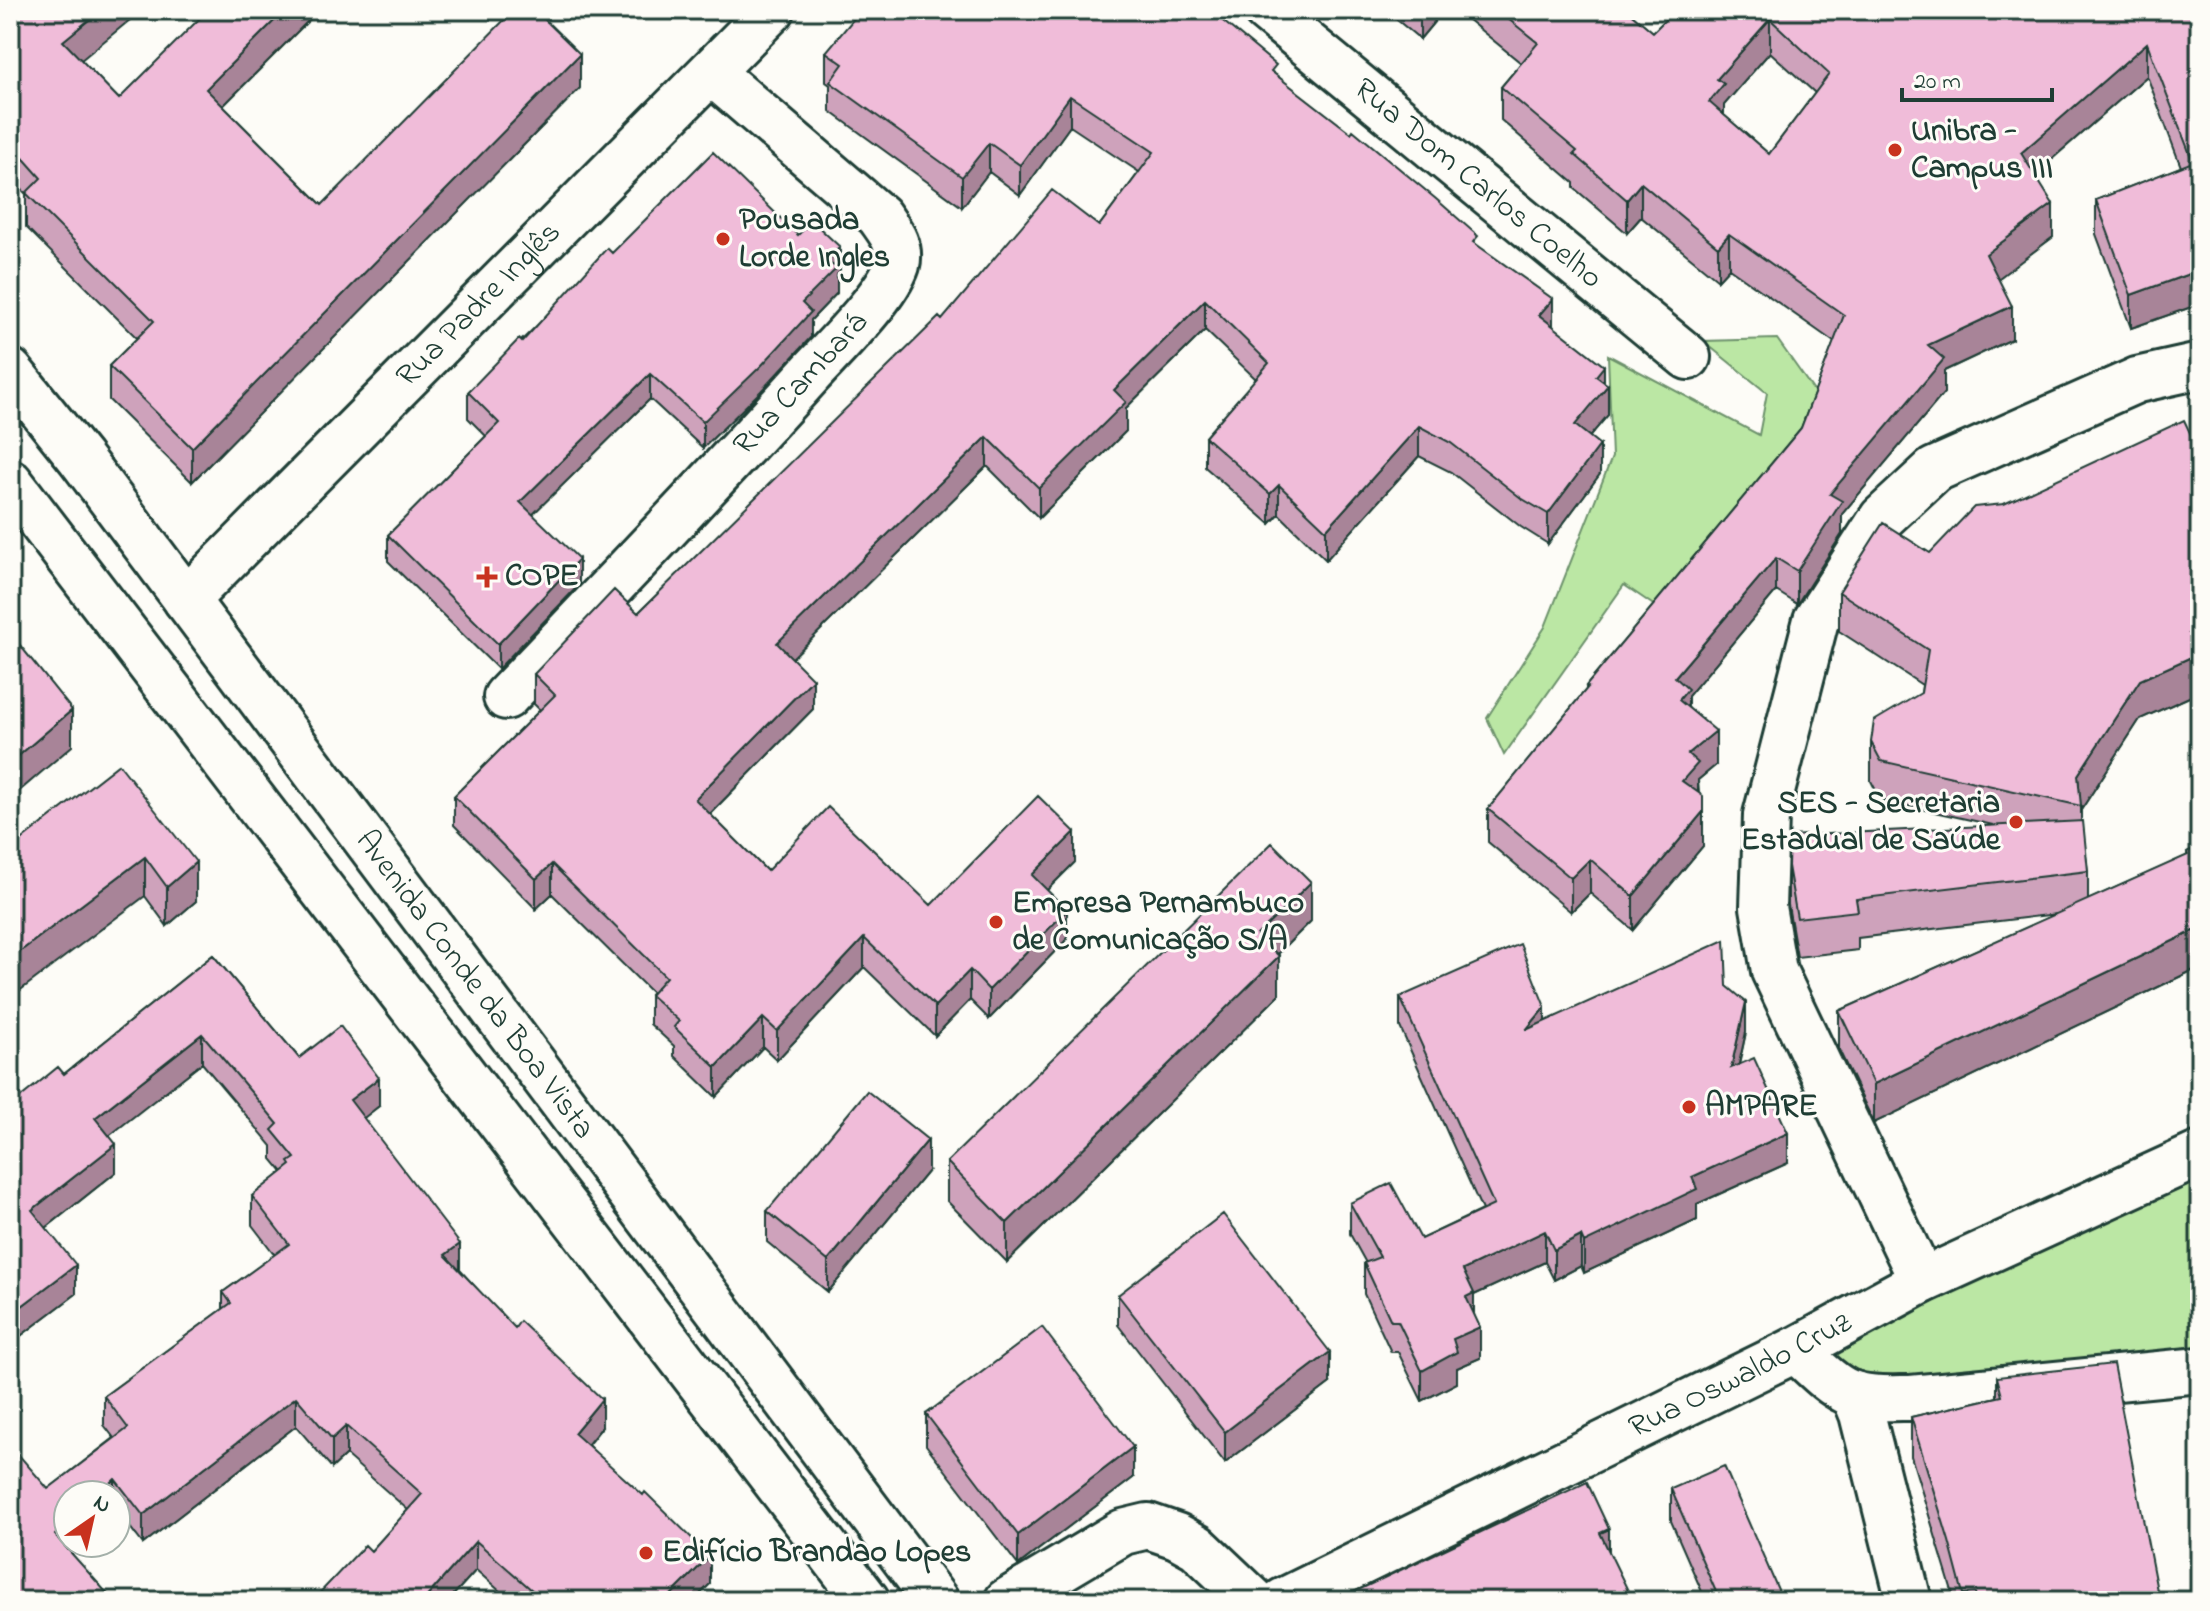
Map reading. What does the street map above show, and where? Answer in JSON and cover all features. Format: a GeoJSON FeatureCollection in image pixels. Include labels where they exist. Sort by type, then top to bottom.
{"type":"FeatureCollection","features":[{"type":"Feature","properties":{"kind":"street","name":"Rua Padre Inglês"},"geometry":{"type":"LineString","coordinates":[[186,600],[772,10]]}},
{"type":"Feature","properties":{"kind":"street","name":"Rua Dom Carlos Coelho"},"geometry":{"type":"LineString","coordinates":[[1266,10],[1688,357]]}},
{"type":"Feature","properties":{"kind":"street","name":"Rua Cambará"},"geometry":{"type":"LineString","coordinates":[[506,697],[732,461],[866,311],[885,288],[896,268],[897,242],[879,216],[712,73]]}},
{"type":"Feature","properties":{"kind":"street"},"geometry":{"type":"LineString","coordinates":[[1922,1281],[1774,971],[1763,907],[1766,815],[1816,620],[1882,518],[1934,470],[2137,380],[2200,366]]}},
{"type":"Feature","properties":{"kind":"street","name":"Avenida Conde da Boa Vista"},"geometry":{"type":"LineString","coordinates":[[10,371],[80,458],[936,1601]]}},
{"type":"Feature","properties":{"kind":"street","name":"Avenida Conde da Boa Vista"},"geometry":{"type":"LineString","coordinates":[[10,482],[867,1601]]}},
{"type":"Feature","properties":{"kind":"street","name":"Rua Oswaldo Cruz"},"geometry":{"type":"LineString","coordinates":[[1283,1601],[1795,1350],[1922,1281],[2200,1154]]}},
{"type":"Feature","properties":{"kind":"street"},"geometry":{"type":"LineString","coordinates":[[1795,1350],[1846,1391],[1881,1398],[1911,1398],[2200,1370]]}},
{"type":"Feature","properties":{"kind":"street"},"geometry":{"type":"LineString","coordinates":[[1854,1394],[1862,1414],[1909,1601]]}},
{"type":"Feature","properties":{"kind":"street"},"geometry":{"type":"LineString","coordinates":[[1007,1601],[1123,1532],[1148,1526],[1197,1547],[1254,1601]]}},
{"type":"Feature","properties":{"kind":"green space"},"geometry":{"type":"Polygon","coordinates":[[[1777,339],[1823,404],[1655,606],[1624,585],[1504,755],[1487,718],[1545,627],[1612,457],[1608,355],[1759,435],[1767,393],[1703,341],[1777,339]]]}},
{"type":"Feature","properties":{"kind":"green space"},"geometry":{"type":"Polygon","coordinates":[[[2200,1172],[2200,1347],[1913,1385],[1838,1370],[1831,1350],[1835,1343],[2200,1172]]]}},
{"type":"Feature","properties":{"kind":"building"},"geometry":{"type":"Polygon","coordinates":[[[12,10],[101,10],[63,41],[119,99],[208,10],[285,10],[206,89],[322,205],[514,10],[535,10],[580,54],[192,448],[109,366],[154,321],[26,193],[41,178],[10,143],[12,10]]]}},
{"type":"Feature","properties":{"kind":"building"},"geometry":{"type":"Polygon","coordinates":[[[861,10],[1203,10],[1210,15],[1212,12],[1276,65],[1271,71],[1351,133],[1353,130],[1478,236],[1473,242],[1553,299],[1539,315],[1604,366],[1596,376],[1608,385],[1575,425],[1600,445],[1548,514],[1521,498],[1451,443],[1419,426],[1326,530],[1279,485],[1270,494],[1205,437],[1269,363],[1205,300],[1114,390],[1126,402],[1039,488],[987,437],[777,643],[813,679],[695,799],[767,871],[828,807],[931,905],[1038,796],[1075,832],[1032,875],[1067,910],[989,990],[970,970],[935,1006],[864,938],[777,1031],[763,1018],[716,1067],[674,1027],[679,1021],[650,995],[666,977],[552,864],[536,879],[454,796],[555,695],[534,674],[614,590],[638,613],[939,317],[942,320],[1052,190],[1099,226],[1154,152],[1070,96],[1020,165],[989,143],[962,177],[830,82],[843,64],[826,52],[861,10]]]}},
{"type":"Feature","properties":{"kind":"building"},"geometry":{"type":"Polygon","coordinates":[[[1497,10],[1627,10],[1653,32],[1675,10],[2200,10],[2200,270],[2131,295],[2096,200],[2193,162],[2147,43],[2021,153],[2053,204],[1986,254],[2012,306],[1928,345],[1944,359],[1830,494],[1842,501],[1797,571],[1776,558],[1675,677],[1688,689],[1679,700],[1716,731],[1688,754],[1698,763],[1682,781],[1703,796],[1703,812],[1633,896],[1590,859],[1571,878],[1488,809],[1801,428],[1844,315],[1729,234],[1718,247],[1641,183],[1627,200],[1574,154],[1577,151],[1501,87],[1538,43],[1497,10]],[[1770,19],[1717,79],[1724,84],[1709,102],[1769,154],[1829,74],[1770,19]]]}},
{"type":"Feature","properties":{"kind":"building"},"geometry":{"type":"Polygon","coordinates":[[[713,152],[798,235],[812,221],[840,247],[826,261],[837,268],[802,303],[811,312],[703,422],[650,374],[520,502],[579,559],[498,644],[388,535],[499,423],[468,392],[519,339],[522,342],[607,248],[612,253],[713,152]]]}},
{"type":"Feature","properties":{"kind":"building"},"geometry":{"type":"Polygon","coordinates":[[[2184,420],[2200,454],[2200,636],[2189,634],[2198,654],[2140,680],[2078,775],[2081,806],[1881,761],[1871,742],[1874,721],[1921,693],[1928,650],[1839,592],[1883,523],[1930,553],[1974,507],[2004,504],[2184,420]]]}},
{"type":"Feature","properties":{"kind":"building"},"geometry":{"type":"Polygon","coordinates":[[[15,639],[72,710],[10,763],[10,643],[15,639]]]}},
{"type":"Feature","properties":{"kind":"building"},"geometry":{"type":"Polygon","coordinates":[[[119,764],[196,862],[167,887],[145,857],[10,959],[10,849],[119,764]]]}},
{"type":"Feature","properties":{"kind":"building"},"geometry":{"type":"Polygon","coordinates":[[[2083,821],[2088,871],[1856,899],[1858,911],[1797,918],[1788,866],[1789,836],[2083,821]]]}},
{"type":"Feature","properties":{"kind":"building"},"geometry":{"type":"Polygon","coordinates":[[[1272,843],[1311,882],[1257,935],[1279,956],[1007,1223],[947,1162],[1272,843]]]}},
{"type":"Feature","properties":{"kind":"building"},"geometry":{"type":"Polygon","coordinates":[[[2200,846],[2200,928],[1874,1084],[1839,1011],[2188,855],[2187,852],[2200,846]]]}},
{"type":"Feature","properties":{"kind":"building"},"geometry":{"type":"Polygon","coordinates":[[[1725,940],[1727,986],[1746,1002],[1731,1068],[1754,1058],[1788,1133],[1692,1177],[1697,1189],[1584,1243],[1581,1236],[1554,1250],[1545,1231],[1463,1270],[1474,1293],[1466,1297],[1480,1327],[1453,1339],[1457,1352],[1422,1371],[1398,1321],[1391,1321],[1364,1263],[1380,1257],[1350,1203],[1391,1183],[1421,1239],[1494,1205],[1400,997],[1520,944],[1545,1007],[1526,1030],[1725,940]]]}},
{"type":"Feature","properties":{"kind":"building"},"geometry":{"type":"Polygon","coordinates":[[[213,955],[299,1058],[340,1026],[379,1078],[350,1100],[460,1244],[445,1255],[515,1328],[520,1321],[602,1399],[574,1433],[643,1495],[645,1492],[710,1556],[665,1601],[538,1601],[541,1598],[476,1541],[423,1601],[312,1601],[365,1545],[371,1551],[422,1494],[346,1426],[332,1439],[296,1397],[143,1515],[132,1501],[132,1479],[61,1479],[128,1428],[104,1396],[231,1303],[223,1292],[289,1244],[252,1196],[291,1165],[289,1162],[295,1158],[272,1130],[278,1124],[202,1034],[95,1118],[116,1144],[32,1210],[76,1265],[10,1315],[10,1106],[58,1067],[64,1074],[213,955]]]}},
{"type":"Feature","properties":{"kind":"building"},"geometry":{"type":"Polygon","coordinates":[[[867,1091],[928,1140],[828,1261],[767,1211],[867,1091]]]}},
{"type":"Feature","properties":{"kind":"building"},"geometry":{"type":"Polygon","coordinates":[[[1223,1214],[1330,1352],[1225,1432],[1118,1295],[1223,1214]]]}},
{"type":"Feature","properties":{"kind":"building"},"geometry":{"type":"Polygon","coordinates":[[[1042,1327],[1133,1447],[1018,1535],[926,1414],[1042,1327]]]}},
{"type":"Feature","properties":{"kind":"building"},"geometry":{"type":"Polygon","coordinates":[[[2113,1364],[2159,1601],[1977,1601],[1975,1593],[1963,1594],[1911,1417],[2002,1396],[1997,1377],[2113,1364]]]}},
{"type":"Feature","properties":{"kind":"building"},"geometry":{"type":"Polygon","coordinates":[[[18,1454],[48,1489],[52,1486],[52,1559],[76,1559],[114,1601],[10,1601],[10,1460],[18,1454]]]}},
{"type":"Feature","properties":{"kind":"building"},"geometry":{"type":"Polygon","coordinates":[[[1724,1466],[1783,1601],[1720,1601],[1671,1489],[1724,1466]]]}},
{"type":"Feature","properties":{"kind":"building"},"geometry":{"type":"Polygon","coordinates":[[[1587,1482],[1609,1529],[1600,1533],[1633,1601],[1335,1601],[1587,1482]]]}},
{"type":"Feature","properties":{"kind":"place","name":"Unibra - Campus III"},"geometry":{"type":"Point","coordinates":[1895,150]}},
{"type":"Feature","properties":{"kind":"place","name":"Pousada Lorde Ingles"},"geometry":{"type":"Point","coordinates":[723,239]}},
{"type":"Feature","properties":{"kind":"place","name":"COPE"},"geometry":{"type":"Point","coordinates":[487,577]}},
{"type":"Feature","properties":{"kind":"place","name":"SES - Secretaria Estadual de Saúde"},"geometry":{"type":"Point","coordinates":[2016,822]}},
{"type":"Feature","properties":{"kind":"place","name":"Empresa Pernambuco de Comunicação S/A"},"geometry":{"type":"Point","coordinates":[996,922]}},
{"type":"Feature","properties":{"kind":"place","name":"AMPARE"},"geometry":{"type":"Point","coordinates":[1689,1107]}},
{"type":"Feature","properties":{"kind":"place","name":"Edifício Brandao Lopes"},"geometry":{"type":"Point","coordinates":[646,1553]}}]}
